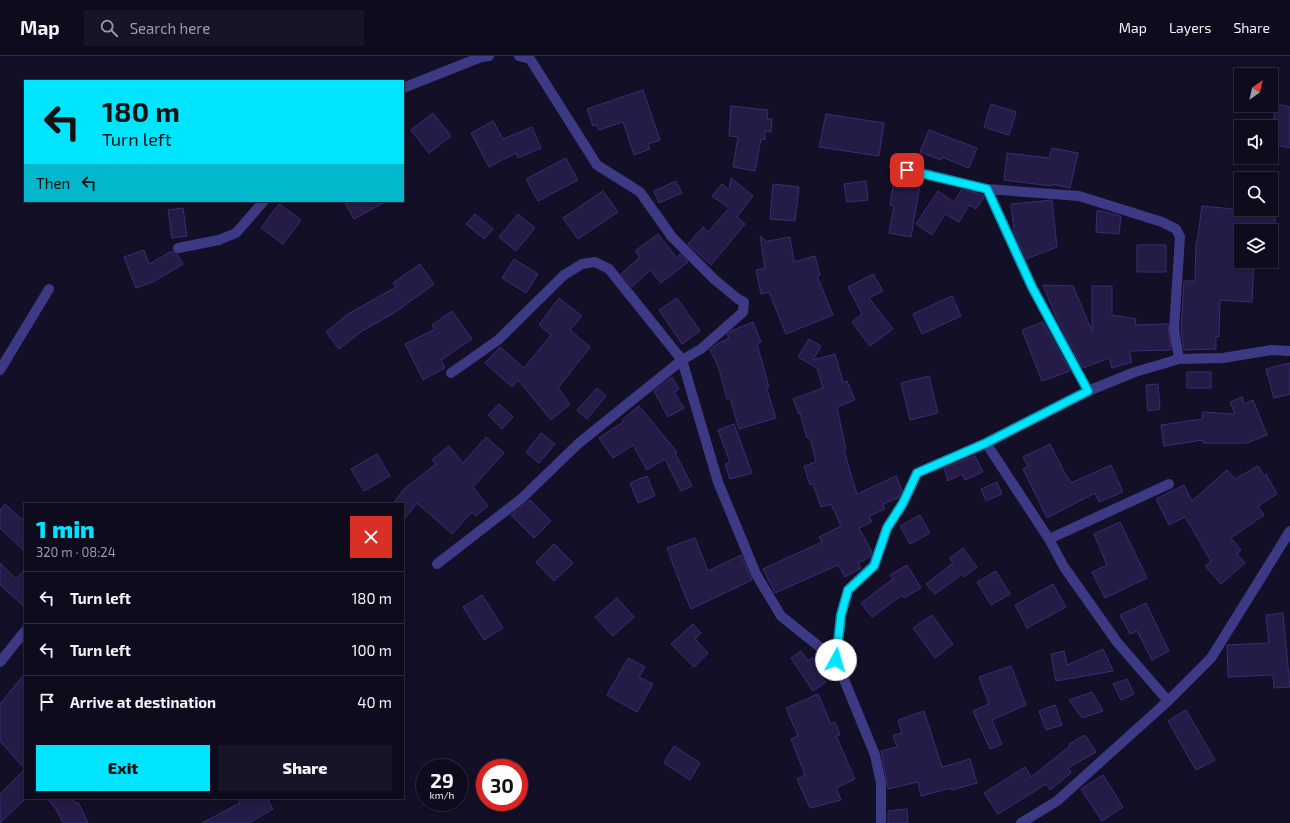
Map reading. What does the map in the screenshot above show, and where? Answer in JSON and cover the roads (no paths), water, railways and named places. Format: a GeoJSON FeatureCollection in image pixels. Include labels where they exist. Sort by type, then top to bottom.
{"type":"FeatureCollection","features":[{"type":"Feature","properties":{"kind":"street"},"geometry":{"type":"LineString","coordinates":[[404,88],[481,57],[490,56]]}},
{"type":"Feature","properties":{"kind":"street"},"geometry":{"type":"LineString","coordinates":[[437,564],[521,500],[579,443],[682,360],[701,349],[743,312],[744,302],[715,280],[672,237],[640,192],[597,165],[530,59],[519,56]]}},
{"type":"Feature","properties":{"kind":"street"},"geometry":{"type":"LineString","coordinates":[[894,166],[987,189],[1079,196],[1162,222],[1176,229],[1180,236],[1174,329],[1179,359]]}},
{"type":"Feature","properties":{"kind":"street"},"geometry":{"type":"LineString","coordinates":[[987,189],[1032,287],[1088,391]]}},
{"type":"Feature","properties":{"kind":"street"},"geometry":{"type":"LineString","coordinates":[[178,248],[219,240],[236,233],[263,202]]}},
{"type":"Feature","properties":{"kind":"street"},"geometry":{"type":"LineString","coordinates":[[451,373],[498,340],[564,275],[582,264],[594,262],[609,269],[682,360],[718,482],[756,574],[781,616],[836,660]]}},
{"type":"Feature","properties":{"kind":"street"},"geometry":{"type":"LineString","coordinates":[[0,370],[49,289]]}},
{"type":"Feature","properties":{"kind":"street"},"geometry":{"type":"LineString","coordinates":[[881,823],[881,783],[874,756],[836,660],[841,615],[848,590],[874,566],[887,528],[903,503],[917,473],[986,443],[1088,391],[1135,372],[1179,359],[1223,358],[1272,350],[1290,351]]}},
{"type":"Feature","properties":{"kind":"street"},"geometry":{"type":"LineString","coordinates":[[986,443],[1049,539],[1064,567],[1117,642],[1168,701]]}},
{"type":"Feature","properties":{"kind":"street"},"geometry":{"type":"LineString","coordinates":[[1049,539],[1169,484]]}},
{"type":"Feature","properties":{"kind":"street"},"geometry":{"type":"LineString","coordinates":[[1021,823],[1056,800],[1168,701],[1211,658],[1290,531]]}},
{"type":"Feature","properties":{"kind":"street"},"geometry":{"type":"LineString","coordinates":[[0,662],[24,632]]}}]}
